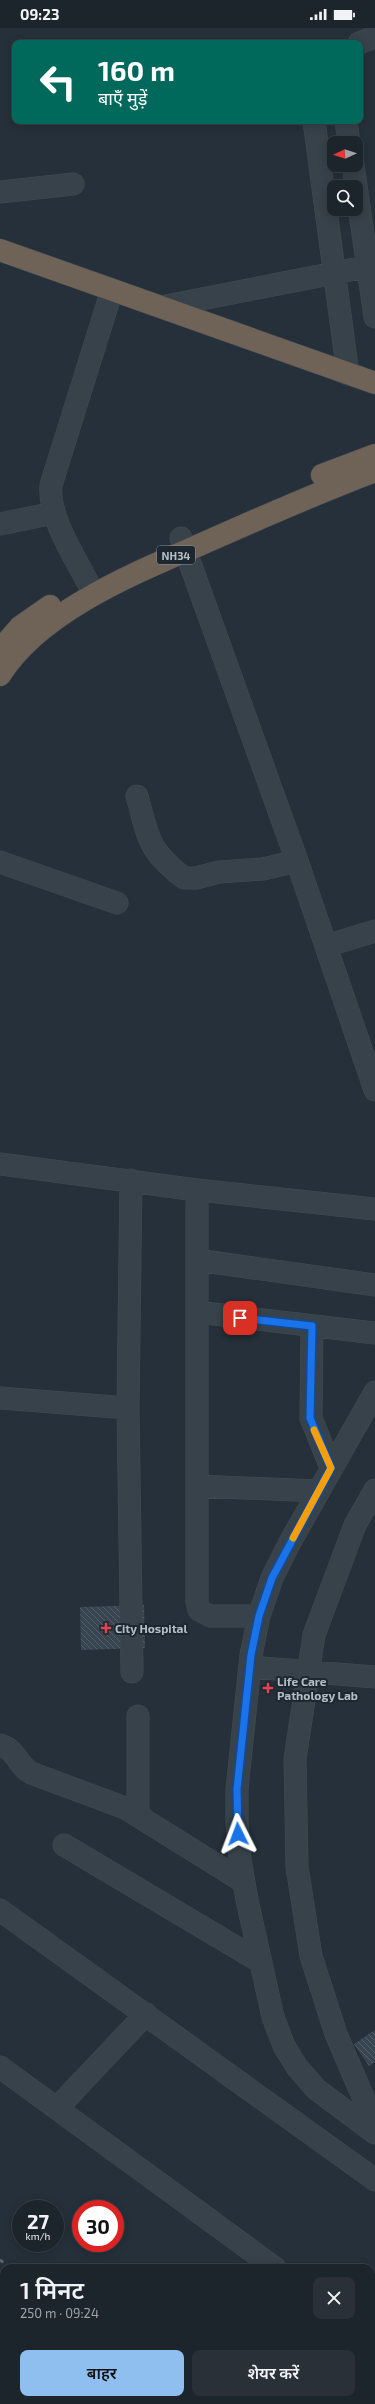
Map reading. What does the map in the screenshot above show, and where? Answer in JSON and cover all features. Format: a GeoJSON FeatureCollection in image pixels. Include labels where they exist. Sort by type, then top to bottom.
{"type":"FeatureCollection","features":[{"type":"Feature","properties":{"kind":"highway"},"geometry":{"type":"LineString","coordinates":[[0,250],[375,384]]}},
{"type":"Feature","properties":{"kind":"highway","name":"NH34"},"geometry":{"type":"LineString","coordinates":[[0,675],[20,649],[56,619],[121,580],[183,545],[308,481],[375,455]]}},
{"type":"Feature","properties":{"kind":"highway","name":"NH34"},"geometry":{"type":"LineString","coordinates":[[0,650],[20,627],[60,599],[115,568],[183,545],[375,472]]}},
{"type":"Feature","properties":{"kind":"street"},"geometry":{"type":"LineString","coordinates":[[363,41],[375,36]]}},
{"type":"Feature","properties":{"kind":"street"},"geometry":{"type":"LineString","coordinates":[[314,124],[336,272],[348,374]]}},
{"type":"Feature","properties":{"kind":"street"},"geometry":{"type":"LineString","coordinates":[[346,124],[348,136]]}},
{"type":"Feature","properties":{"kind":"street"},"geometry":{"type":"LineString","coordinates":[[354,172],[372,265],[375,317]]}},
{"type":"Feature","properties":{"kind":"street"},"geometry":{"type":"LineString","coordinates":[[0,192],[73,184]]}},
{"type":"Feature","properties":{"kind":"street"},"geometry":{"type":"LineString","coordinates":[[161,307],[372,265]]}},
{"type":"Feature","properties":{"kind":"street"},"geometry":{"type":"LineString","coordinates":[[88,584],[54,513],[50,496],[52,485],[112,290]]}},
{"type":"Feature","properties":{"kind":"street"},"geometry":{"type":"LineString","coordinates":[[0,524],[54,513]]}},
{"type":"Feature","properties":{"kind":"street"},"geometry":{"type":"LineString","coordinates":[[183,545],[297,861],[375,1090]]}},
{"type":"Feature","properties":{"kind":"street"},"geometry":{"type":"LineString","coordinates":[[137,796],[150,844],[155,852],[184,878],[196,878],[219,872],[263,869],[297,861]]}},
{"type":"Feature","properties":{"kind":"street"},"geometry":{"type":"LineString","coordinates":[[0,862],[117,903]]}},
{"type":"Feature","properties":{"kind":"street"},"geometry":{"type":"LineString","coordinates":[[326,946],[375,931]]}},
{"type":"Feature","properties":{"kind":"street"},"geometry":{"type":"LineString","coordinates":[[0,1164],[131,1180],[197,1190],[375,1209]]}},
{"type":"Feature","properties":{"kind":"street"},"geometry":{"type":"LineString","coordinates":[[131,1180],[128,1408],[132,1672]]}},
{"type":"Feature","properties":{"kind":"street"},"geometry":{"type":"LineString","coordinates":[[197,1190],[197,1602],[199,1610],[210,1616],[259,1616]]}},
{"type":"Feature","properties":{"kind":"street"},"geometry":{"type":"LineString","coordinates":[[197,1260],[375,1285]]}},
{"type":"Feature","properties":{"kind":"street"},"geometry":{"type":"LineString","coordinates":[[197,1312],[375,1333]]}},
{"type":"Feature","properties":{"kind":"street"},"geometry":{"type":"LineString","coordinates":[[312,1326],[310,1418],[331,1468]]}},
{"type":"Feature","properties":{"kind":"street"},"geometry":{"type":"LineString","coordinates":[[375,1392],[318,1491],[272,1578],[259,1616],[250,1667],[237,1789],[237,1822],[244,1882],[273,2017],[284,2046],[297,2067],[316,2089],[375,2134]]}},
{"type":"Feature","properties":{"kind":"street"},"geometry":{"type":"LineString","coordinates":[[0,1398],[128,1408]]}},
{"type":"Feature","properties":{"kind":"street"},"geometry":{"type":"LineString","coordinates":[[197,1486],[318,1491]]}},
{"type":"Feature","properties":{"kind":"street"},"geometry":{"type":"LineString","coordinates":[[375,1490],[355,1525],[314,1635],[307,1672],[295,1759],[298,1874],[311,1956],[336,2034],[375,2125]]}},
{"type":"Feature","properties":{"kind":"street"},"geometry":{"type":"LineString","coordinates":[[250,1667],[375,1677]]}},
{"type":"Feature","properties":{"kind":"street"},"geometry":{"type":"LineString","coordinates":[[138,1716],[138,1816]]}},
{"type":"Feature","properties":{"kind":"street"},"geometry":{"type":"LineString","coordinates":[[0,1746],[9,1748],[26,1770],[31,1773],[116,1804],[138,1816],[244,1882]]}},
{"type":"Feature","properties":{"kind":"street"},"geometry":{"type":"LineString","coordinates":[[64,1845],[261,1962]]}},
{"type":"Feature","properties":{"kind":"street"},"geometry":{"type":"LineString","coordinates":[[0,1910],[375,2180]]}},
{"type":"Feature","properties":{"kind":"street"},"geometry":{"type":"LineString","coordinates":[[57,2108],[146,2014]]}},
{"type":"Feature","properties":{"kind":"street"},"geometry":{"type":"LineString","coordinates":[[0,2066],[270,2264]]}},
{"type":"Feature","properties":{"kind":"building"},"geometry":{"type":"Polygon","coordinates":[[[144,1605],[145,1648],[81,1650],[80,1607],[144,1605]]]}},
{"type":"Feature","properties":{"kind":"building"},"geometry":{"type":"Polygon","coordinates":[[[375,2030],[375,2062],[369,2066],[354,2044],[375,2030]]]}},
{"type":"Feature","properties":{"kind":"railway"},"geometry":{"type":"LineString","coordinates":[[0,2260],[6,2264]]}},
{"type":"Feature","properties":{"kind":"slow traffic"},"geometry":{"type":"LineString","coordinates":[[293,1538],[331,1468],[314,1430]]}},
{"type":"Feature","properties":{"kind":"place","name":"City Hospital"},"geometry":{"type":"Point","coordinates":[106,1628]}},
{"type":"Feature","properties":{"kind":"place","name":"Life Care Pathology Lab"},"geometry":{"type":"Point","coordinates":[268,1688]}},
{"type":"Feature","properties":{"kind":"route"},"geometry":{"type":"LineString","coordinates":[[238,1834],[237,1789],[251,1655],[259,1616],[272,1578],[331,1468],[310,1418],[309,1405],[312,1326],[240,1318]]}}]}
